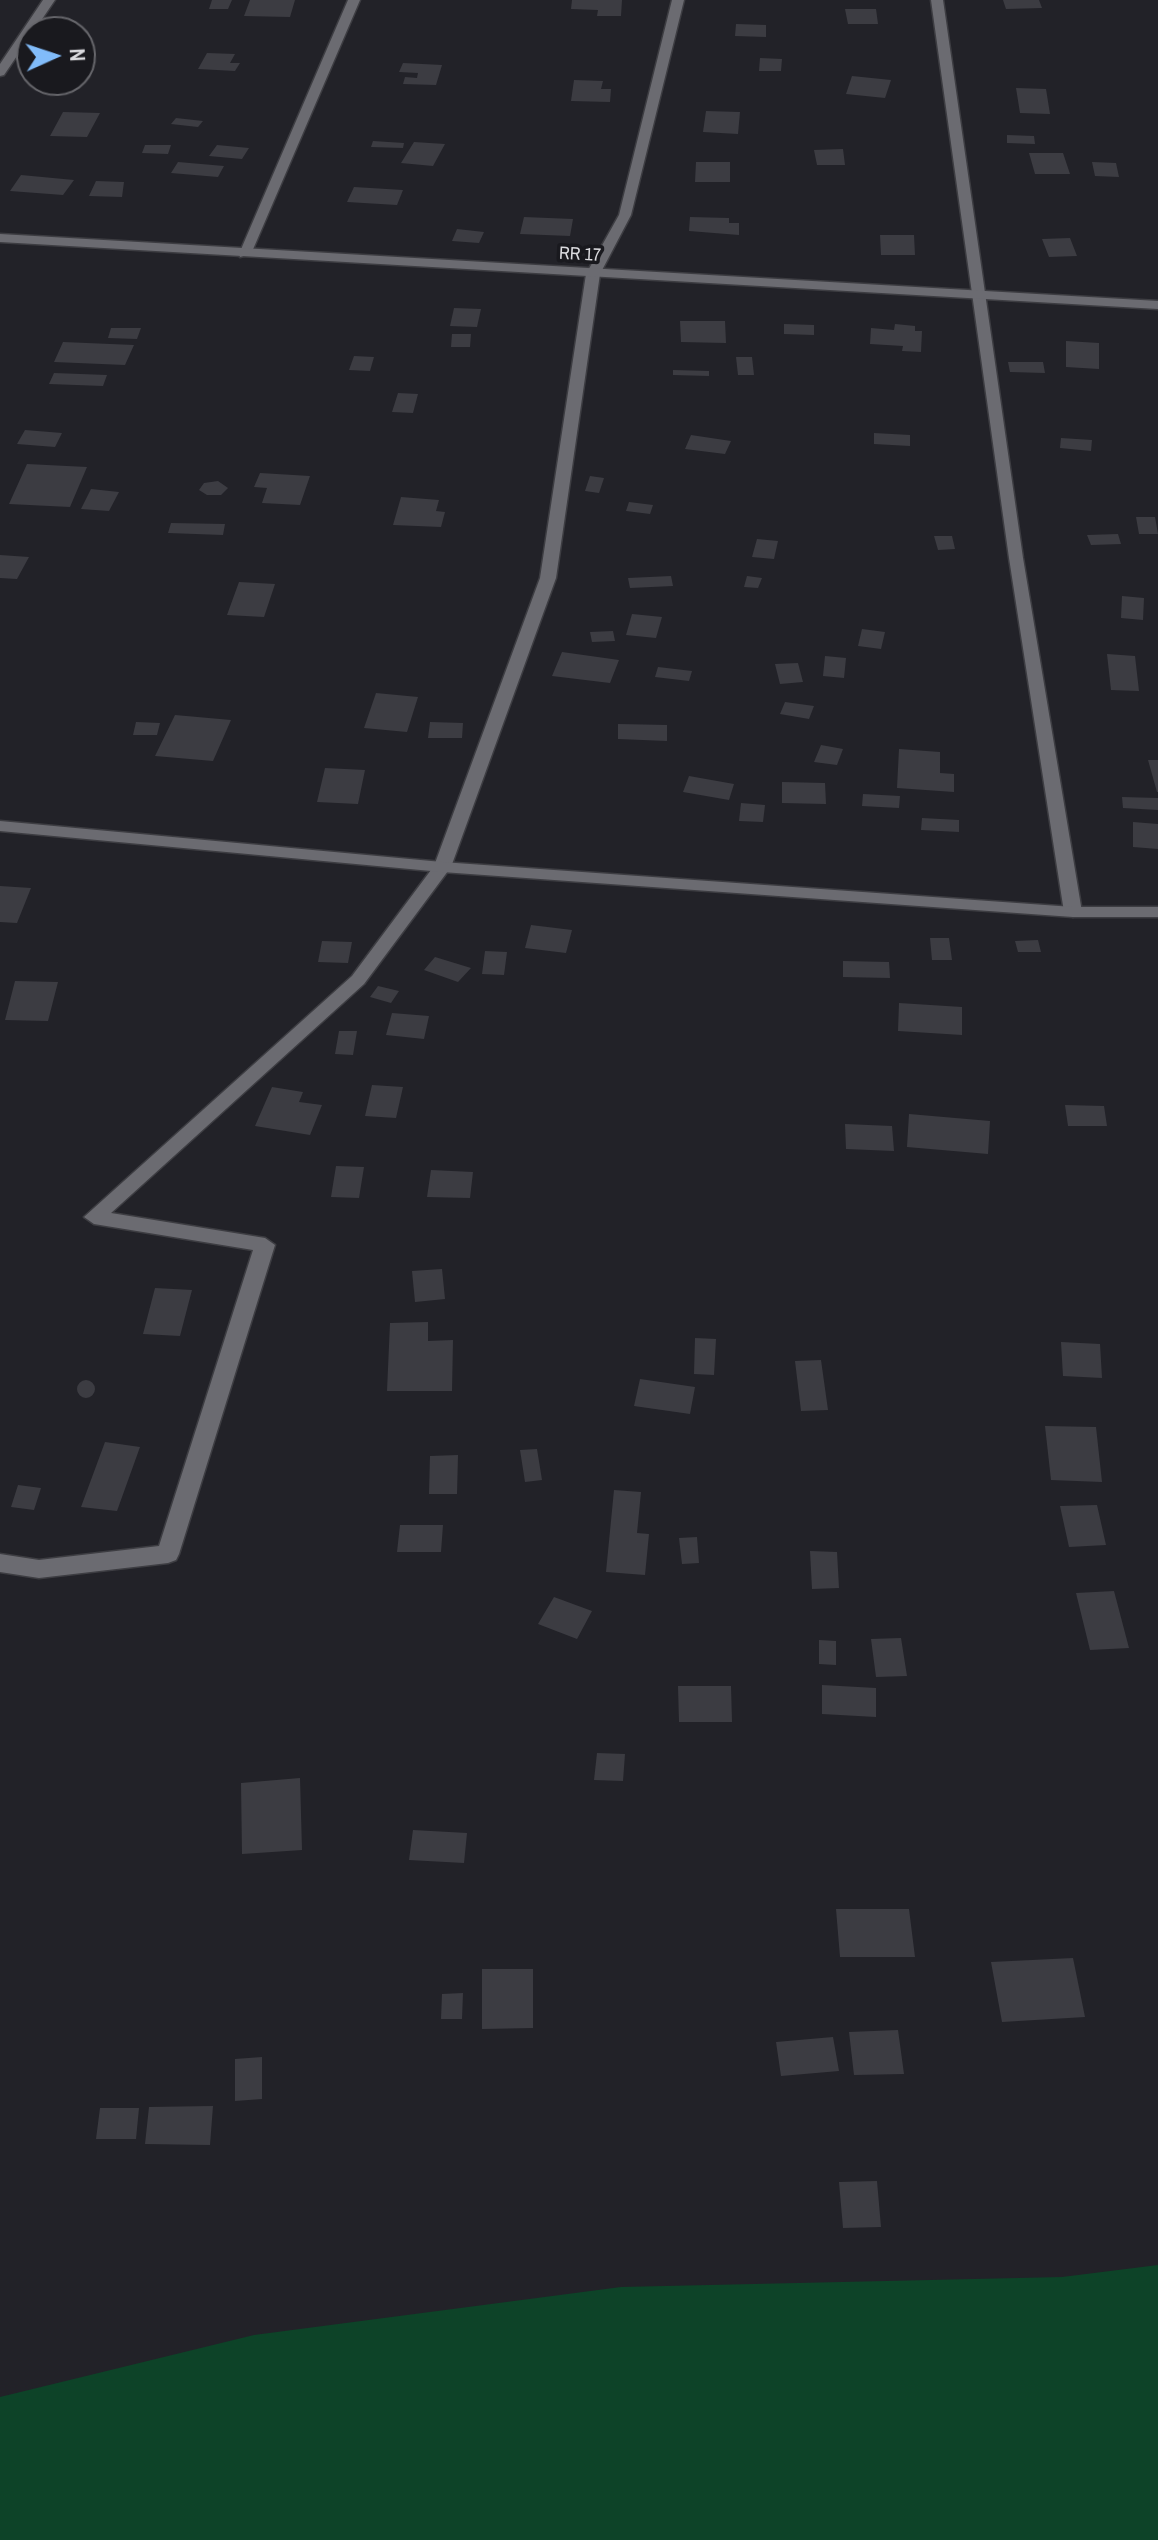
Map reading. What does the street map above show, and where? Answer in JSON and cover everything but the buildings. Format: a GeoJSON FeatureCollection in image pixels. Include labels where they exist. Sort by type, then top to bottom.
{"type":"FeatureCollection","features":[{"type":"Feature","properties":{"kind":"street"},"geometry":{"type":"LineString","coordinates":[[0,73],[49,0]]}},
{"type":"Feature","properties":{"kind":"street"},"geometry":{"type":"LineString","coordinates":[[245,254],[354,0]]}},
{"type":"Feature","properties":{"kind":"street"},"geometry":{"type":"LineString","coordinates":[[0,1563],[39,1569],[168,1554],[265,1245],[94,1217],[358,980],[442,867],[548,578],[593,274],[625,215],[678,0]]}},
{"type":"Feature","properties":{"kind":"street"},"geometry":{"type":"LineString","coordinates":[[937,0],[1016,558],[1073,912]]}},
{"type":"Feature","properties":{"kind":"street","name":"RR 17"},"geometry":{"type":"LineString","coordinates":[[0,238],[1158,305]]}},
{"type":"Feature","properties":{"kind":"street"},"geometry":{"type":"LineString","coordinates":[[0,826],[442,867],[1073,912],[1158,912]]}},
{"type":"Feature","properties":{"kind":"green space"},"geometry":{"type":"Polygon","coordinates":[[[1158,2265],[1158,2540],[0,2540],[0,2397],[254,2335],[621,2287],[1062,2277],[1158,2265]]]}}]}
